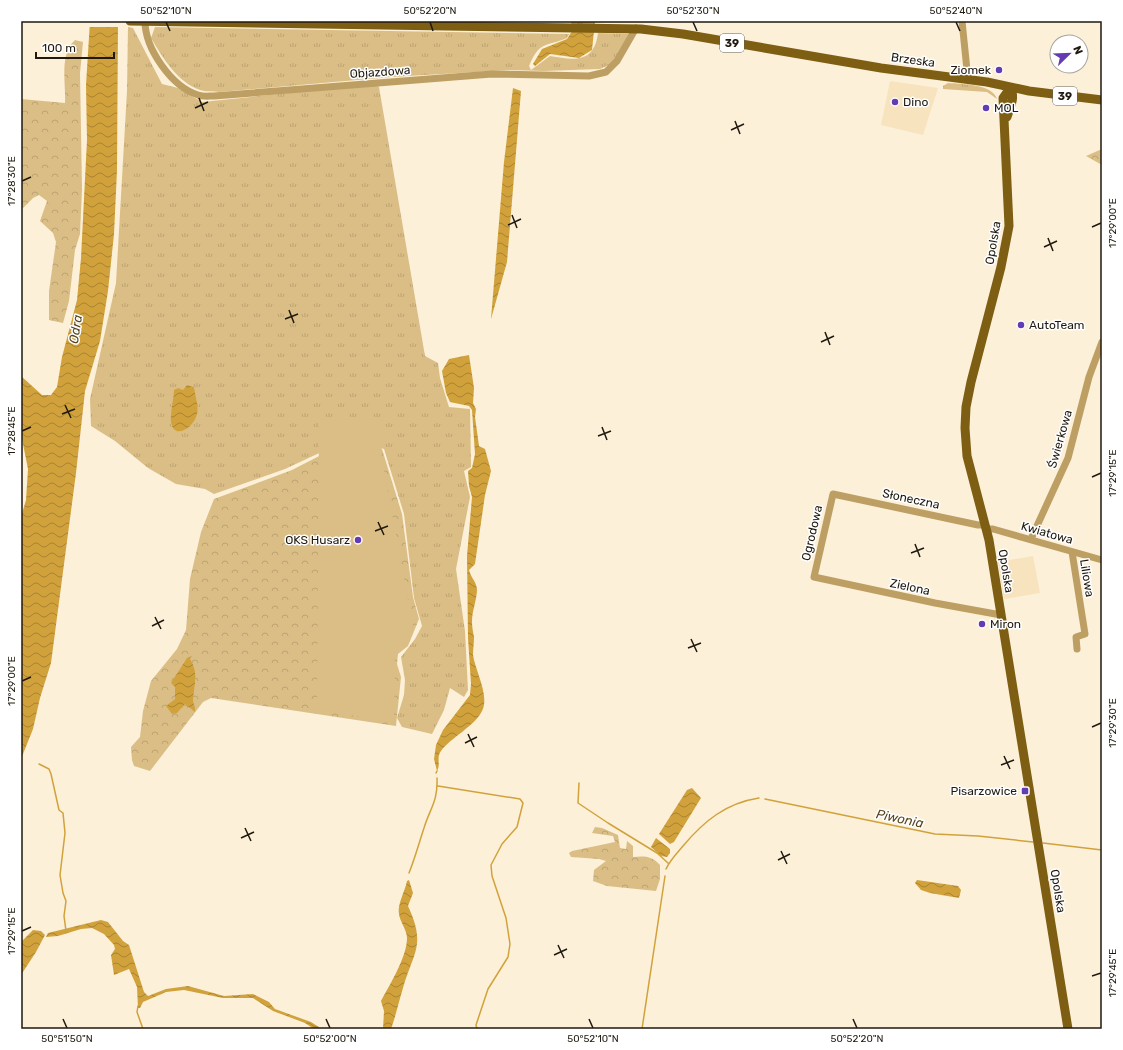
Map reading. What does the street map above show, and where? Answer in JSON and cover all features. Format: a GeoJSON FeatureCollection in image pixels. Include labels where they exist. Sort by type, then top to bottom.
{"type":"FeatureCollection","features":[{"type":"Feature","properties":{"kind":"main road","name":"39"},"geometry":{"type":"LineString","coordinates":[[130,21],[636,28]]}},
{"type":"Feature","properties":{"kind":"main road","name":"Brzeska"},"geometry":{"type":"LineString","coordinates":[[636,28],[666,31],[863,65],[987,82],[1029,91],[1102,100]]}},
{"type":"Feature","properties":{"kind":"main road"},"geometry":{"type":"LineString","coordinates":[[987,82],[1008,99]]}},
{"type":"Feature","properties":{"kind":"main road"},"geometry":{"type":"LineString","coordinates":[[1008,99],[1010,88]]}},
{"type":"Feature","properties":{"kind":"main road"},"geometry":{"type":"LineString","coordinates":[[1008,99],[1023,92],[1029,91]]}},
{"type":"Feature","properties":{"kind":"main road","name":"Opolska"},"geometry":{"type":"LineString","coordinates":[[1008,99],[1006,120],[1009,226],[1001,267],[971,382],[966,419],[967,456],[986,527],[1068,1029]]}},
{"type":"Feature","properties":{"kind":"street","name":"Objazdowa"},"geometry":{"type":"LineString","coordinates":[[145,21],[148,42],[170,75],[182,87],[199,96],[492,74],[588,76],[606,72],[617,61],[636,28]]}},
{"type":"Feature","properties":{"kind":"street"},"geometry":{"type":"LineString","coordinates":[[962,21],[968,80]]}},
{"type":"Feature","properties":{"kind":"street","name":"Świerkowa"},"geometry":{"type":"LineString","coordinates":[[1032,540],[1068,458],[1088,377],[1102,342]]}},
{"type":"Feature","properties":{"kind":"street","name":"Słoneczna"},"geometry":{"type":"LineString","coordinates":[[833,494],[986,527]]}},
{"type":"Feature","properties":{"kind":"street","name":"Ogrodowa"},"geometry":{"type":"LineString","coordinates":[[814,578],[833,494]]}},
{"type":"Feature","properties":{"kind":"street","name":"Kwiatowa"},"geometry":{"type":"LineString","coordinates":[[986,527],[1102,560]]}},
{"type":"Feature","properties":{"kind":"street","name":"Liliowa"},"geometry":{"type":"LineString","coordinates":[[1072,552],[1085,634],[1076,637],[1077,649]]}},
{"type":"Feature","properties":{"kind":"street","name":"Zielona"},"geometry":{"type":"LineString","coordinates":[[814,578],[935,604],[1001,615]]}},
{"type":"Feature","properties":{"kind":"shaded area"},"geometry":{"type":"Polygon","coordinates":[[[890,81],[938,88],[923,135],[881,125],[890,81]]]}},
{"type":"Feature","properties":{"kind":"shaded area"},"geometry":{"type":"Polygon","coordinates":[[[1033,556],[1040,593],[1004,599],[998,562],[1033,556]]]}},
{"type":"Feature","properties":{"kind":"green space"},"geometry":{"type":"Polygon","coordinates":[[[128,27],[133,28],[162,84],[178,88],[202,102],[376,84],[379,87],[425,356],[438,363],[440,378],[449,407],[470,409],[471,467],[464,471],[470,497],[456,569],[465,631],[468,690],[464,697],[450,688],[444,710],[432,734],[402,727],[397,718],[404,695],[405,680],[401,657],[415,639],[422,626],[414,598],[404,514],[384,449],[377,447],[328,449],[285,469],[214,494],[205,489],[176,484],[148,468],[115,441],[91,426],[90,399],[116,283],[127,91],[128,27]]]}},
{"type":"Feature","properties":{"kind":"green space"},"geometry":{"type":"Polygon","coordinates":[[[155,27],[569,34],[567,38],[540,48],[529,66],[531,70],[550,56],[575,59],[582,58],[592,50],[596,43],[598,33],[629,34],[618,56],[611,64],[600,69],[544,71],[510,70],[391,77],[219,92],[204,91],[192,86],[184,81],[171,68],[151,38],[155,27]]]}},
{"type":"Feature","properties":{"kind":"green space"},"geometry":{"type":"Polygon","coordinates":[[[75,40],[83,42],[80,73],[82,189],[80,234],[75,250],[69,301],[63,323],[49,320],[49,291],[56,242],[53,233],[40,221],[47,201],[39,195],[33,198],[21,210],[21,99],[65,103],[65,61],[70,46],[75,40]]]}},
{"type":"Feature","properties":{"kind":"green space"},"geometry":{"type":"Polygon","coordinates":[[[948,83],[983,88],[989,90],[997,99],[987,92],[943,89],[943,86],[948,83]]]}},
{"type":"Feature","properties":{"kind":"green space"},"geometry":{"type":"Polygon","coordinates":[[[1102,149],[1102,165],[1086,156],[1102,149]]]}},
{"type":"Feature","properties":{"kind":"green space","name":"OKS Husarz"},"geometry":{"type":"Polygon","coordinates":[[[319,418],[385,420],[381,454],[413,626],[406,643],[395,652],[394,722],[317,710],[319,418]]]}},
{"type":"Feature","properties":{"kind":"green space"},"geometry":{"type":"Polygon","coordinates":[[[360,445],[382,449],[402,514],[413,597],[419,619],[408,646],[398,654],[397,664],[401,677],[396,726],[211,698],[203,702],[150,771],[134,766],[131,747],[140,737],[143,711],[151,681],[177,649],[186,630],[190,579],[201,532],[214,499],[292,470],[323,454],[360,445]]]}},
{"type":"Feature","properties":{"kind":"green space"},"geometry":{"type":"Polygon","coordinates":[[[595,827],[602,828],[618,835],[620,848],[626,849],[627,841],[633,846],[633,857],[648,857],[660,865],[660,879],[656,891],[607,886],[593,881],[594,870],[606,861],[571,857],[569,853],[572,851],[615,842],[613,836],[592,833],[595,827]]]}},
{"type":"Feature","properties":{"kind":"water","name":"Odra"},"geometry":{"type":"Polygon","coordinates":[[[90,21],[118,21],[117,170],[114,234],[108,291],[100,341],[85,391],[76,473],[51,663],[40,698],[33,729],[21,759],[21,517],[26,500],[28,469],[21,434],[21,376],[42,395],[51,395],[57,387],[62,357],[77,300],[81,258],[87,140],[86,85],[90,21]]]}},
{"type":"Feature","properties":{"kind":"water"},"geometry":{"type":"Polygon","coordinates":[[[570,21],[595,21],[592,50],[579,58],[550,54],[535,66],[533,64],[542,49],[567,39],[574,28],[570,21]]]}},
{"type":"Feature","properties":{"kind":"water"},"geometry":{"type":"Polygon","coordinates":[[[513,88],[521,91],[507,262],[491,319],[504,162],[513,88]]]}},
{"type":"Feature","properties":{"kind":"water"},"geometry":{"type":"Polygon","coordinates":[[[469,355],[474,388],[473,403],[476,409],[475,417],[479,446],[485,449],[491,471],[485,495],[475,564],[469,570],[477,589],[472,618],[474,637],[473,655],[483,691],[484,705],[479,717],[441,751],[437,771],[434,759],[436,745],[443,730],[470,695],[471,684],[468,638],[467,556],[472,497],[469,486],[468,471],[472,468],[475,454],[472,410],[469,406],[450,402],[446,393],[442,371],[449,359],[469,355]]]}},
{"type":"Feature","properties":{"kind":"water"},"geometry":{"type":"Polygon","coordinates":[[[187,385],[194,387],[197,414],[192,424],[188,428],[179,431],[175,430],[171,421],[174,390],[178,388],[183,390],[187,385]]]}},
{"type":"Feature","properties":{"kind":"water"},"geometry":{"type":"Polygon","coordinates":[[[192,656],[190,659],[193,664],[195,674],[193,700],[195,712],[185,704],[177,713],[172,714],[166,706],[175,699],[175,687],[171,683],[187,658],[192,656]]]}},
{"type":"Feature","properties":{"kind":"water"},"geometry":{"type":"Polygon","coordinates":[[[692,788],[701,798],[674,842],[670,844],[659,834],[687,790],[692,788]]]}},
{"type":"Feature","properties":{"kind":"water"},"geometry":{"type":"Polygon","coordinates":[[[656,838],[670,849],[670,853],[667,857],[661,856],[651,847],[656,838]]]}},
{"type":"Feature","properties":{"kind":"water"},"geometry":{"type":"Polygon","coordinates":[[[409,880],[413,893],[408,906],[416,930],[416,948],[391,1029],[383,1029],[384,1011],[381,1001],[401,962],[406,945],[407,935],[399,910],[407,881],[409,880]]]}},
{"type":"Feature","properties":{"kind":"water"},"geometry":{"type":"Polygon","coordinates":[[[917,880],[958,886],[961,890],[959,898],[921,890],[915,883],[917,880]]]}},
{"type":"Feature","properties":{"kind":"water"},"geometry":{"type":"Polygon","coordinates":[[[101,920],[108,922],[123,941],[129,945],[144,992],[148,996],[166,989],[188,986],[224,996],[253,994],[269,1002],[275,1009],[311,1022],[322,1029],[314,1029],[305,1023],[273,1011],[253,998],[223,998],[184,990],[166,992],[143,1002],[140,1008],[138,1008],[137,987],[129,969],[114,975],[111,955],[115,949],[114,945],[104,934],[92,928],[81,929],[58,936],[46,937],[48,933],[101,920]]]}},
{"type":"Feature","properties":{"kind":"water"},"geometry":{"type":"Polygon","coordinates":[[[33,930],[41,931],[45,935],[21,975],[21,942],[33,930]]]}},
{"type":"Feature","properties":{"kind":"pier"},"geometry":{"type":"Polygon","coordinates":[[[88,21],[120,21],[119,27],[88,27],[88,21]]]}},
{"type":"Feature","properties":{"kind":"waterway"},"geometry":{"type":"LineString","coordinates":[[39,764],[49,769],[59,810],[63,813],[65,833],[60,875],[66,901],[64,916],[66,931]]}},
{"type":"Feature","properties":{"kind":"waterway"},"geometry":{"type":"LineString","coordinates":[[409,873],[435,799],[437,778]]}},
{"type":"Feature","properties":{"kind":"waterway"},"geometry":{"type":"LineString","coordinates":[[579,783],[578,803],[657,853],[668,863]]}},
{"type":"Feature","properties":{"kind":"waterway"},"geometry":{"type":"LineString","coordinates":[[438,786],[520,799],[523,803],[517,827],[502,844],[491,865],[492,876],[506,918],[510,944],[508,957],[488,989],[476,1025],[477,1029]]}},
{"type":"Feature","properties":{"kind":"waterway","name":"Piwonia"},"geometry":{"type":"LineString","coordinates":[[666,869],[678,851],[716,814],[736,804],[759,798]]}},
{"type":"Feature","properties":{"kind":"waterway","name":"Piwonia"},"geometry":{"type":"LineString","coordinates":[[765,799],[935,834],[978,836],[1033,842]]}},
{"type":"Feature","properties":{"kind":"waterway","name":"Piwonia"},"geometry":{"type":"LineString","coordinates":[[1043,843],[1102,850]]}},
{"type":"Feature","properties":{"kind":"waterway","name":"Piwonia"},"geometry":{"type":"LineString","coordinates":[[642,1029],[665,876]]}},
{"type":"Feature","properties":{"kind":"waterway"},"geometry":{"type":"LineString","coordinates":[[138,1006],[137,1012],[143,1029]]}},
{"type":"Feature","properties":{"kind":"place","name":"Ziomek"},"geometry":{"type":"Point","coordinates":[999,70]}},
{"type":"Feature","properties":{"kind":"place","name":"Dino"},"geometry":{"type":"Point","coordinates":[895,102]}},
{"type":"Feature","properties":{"kind":"place","name":"MOL"},"geometry":{"type":"Point","coordinates":[986,108]}},
{"type":"Feature","properties":{"kind":"place","name":"AutoTeam"},"geometry":{"type":"Point","coordinates":[1021,325]}},
{"type":"Feature","properties":{"kind":"place","name":"OKS Husarz"},"geometry":{"type":"Point","coordinates":[358,540]}},
{"type":"Feature","properties":{"kind":"place","name":"Miron"},"geometry":{"type":"Point","coordinates":[982,624]}},
{"type":"Feature","properties":{"kind":"place","name":"Pisarzowice"},"geometry":{"type":"Point","coordinates":[1025,791]}}]}
